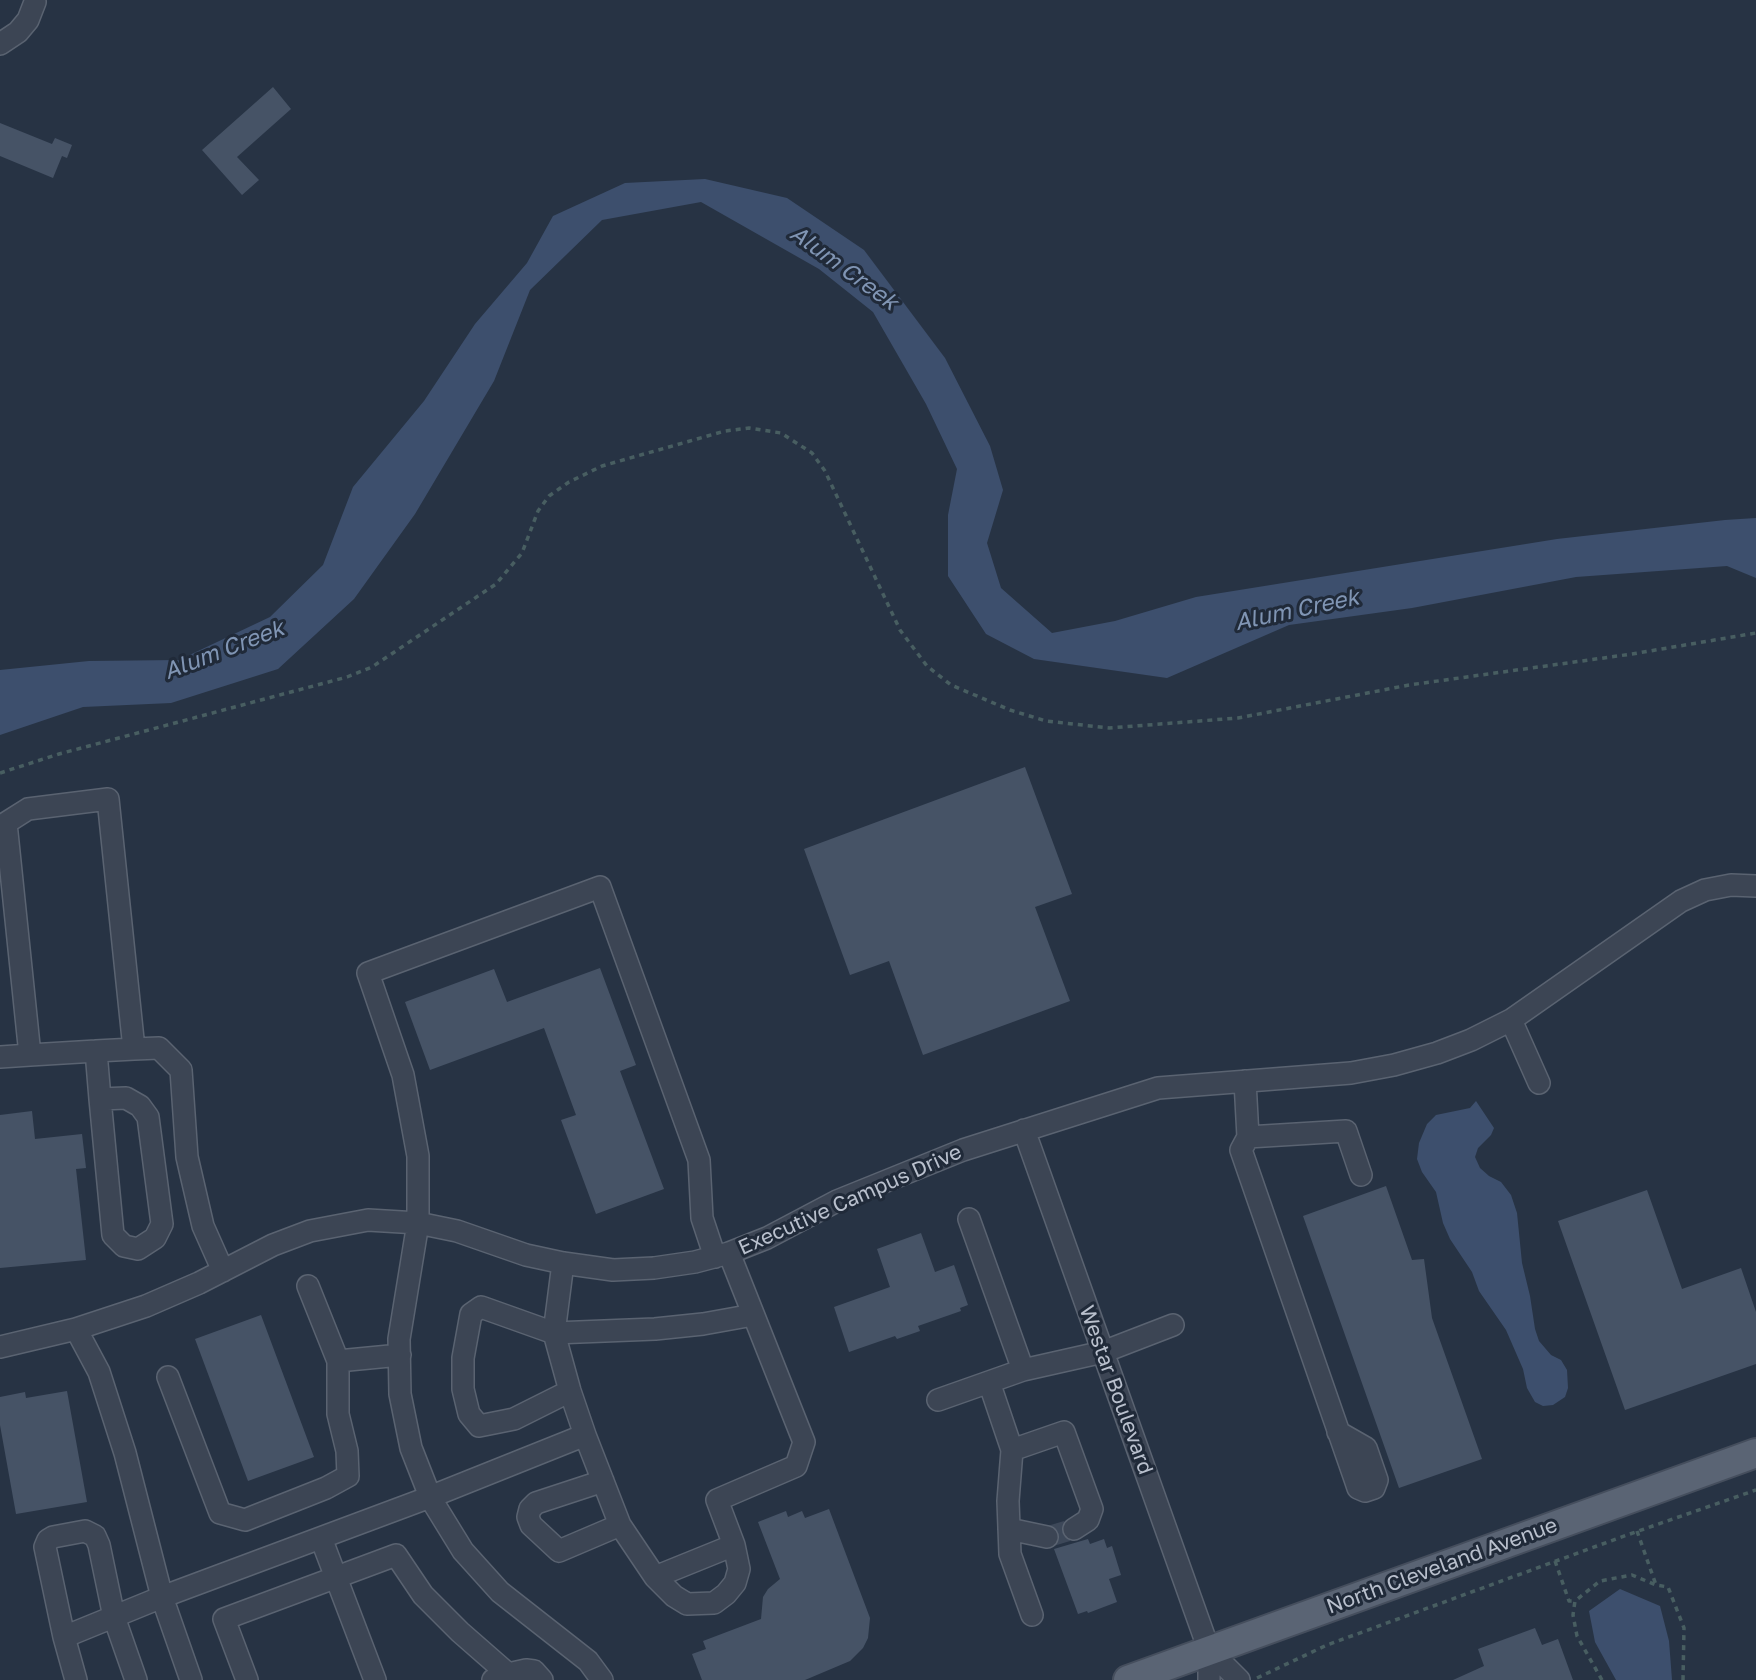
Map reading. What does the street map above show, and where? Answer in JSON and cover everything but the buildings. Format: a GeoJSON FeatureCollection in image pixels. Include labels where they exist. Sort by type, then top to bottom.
{"type":"FeatureCollection","features":[{"type":"Feature","properties":{"kind":"main road","name":"North Cleveland Avenue"},"geometry":{"type":"LineString","coordinates":[[1128,1680],[1756,1453]]}},
{"type":"Feature","properties":{"kind":"street"},"geometry":{"type":"LineString","coordinates":[[0,44],[18,32],[28,20],[34,2]]}},
{"type":"Feature","properties":{"kind":"street"},"geometry":{"type":"LineString","coordinates":[[30,1055],[8,915],[6,823],[28,808],[108,799],[134,1049]]}},
{"type":"Feature","properties":{"kind":"street","name":"Executive Campus Drive"},"geometry":{"type":"LineString","coordinates":[[0,1347],[76,1329],[146,1306],[274,1245],[310,1231],[368,1220],[418,1223],[457,1231],[526,1255],[563,1264],[613,1270],[654,1268],[722,1255],[767,1238],[837,1201],[962,1150],[1158,1088],[1351,1073],[1437,1053],[1511,1020],[1681,901],[1705,890],[1756,886]]}},
{"type":"Feature","properties":{"kind":"street"},"geometry":{"type":"LineString","coordinates":[[563,1264],[554,1333],[585,1435],[620,1525],[655,1577],[674,1596],[687,1604],[714,1603],[735,1583],[739,1569],[734,1545],[717,1500],[796,1466],[804,1442],[753,1315],[702,1218],[699,1160],[600,887],[368,973],[403,1075],[418,1156],[418,1223],[399,1339],[400,1394],[411,1448],[430,1497],[463,1551],[500,1592],[588,1661],[602,1680]]}},
{"type":"Feature","properties":{"kind":"street"},"geometry":{"type":"LineString","coordinates":[[1511,1020],[1539,1083]]}},
{"type":"Feature","properties":{"kind":"street"},"geometry":{"type":"LineString","coordinates":[[0,1057],[159,1048],[181,1070],[187,1157],[203,1226],[223,1271]]}},
{"type":"Feature","properties":{"kind":"street"},"geometry":{"type":"LineString","coordinates":[[96,1051],[100,1099],[113,1235],[124,1246],[138,1248],[155,1238],[162,1224],[148,1117],[140,1106],[126,1098],[100,1099]]}},
{"type":"Feature","properties":{"kind":"street"},"geometry":{"type":"LineString","coordinates":[[1245,1081],[1248,1137],[1241,1150],[1338,1432]]}},
{"type":"Feature","properties":{"kind":"street","name":"Westar Boulevard"},"geometry":{"type":"LineString","coordinates":[[1024,1130],[1209,1650],[1209,1680]]}},
{"type":"Feature","properties":{"kind":"street"},"geometry":{"type":"LineString","coordinates":[[1248,1137],[1346,1131],[1361,1175]]}},
{"type":"Feature","properties":{"kind":"street"},"geometry":{"type":"LineString","coordinates":[[969,1219],[1023,1370]]}},
{"type":"Feature","properties":{"kind":"street"},"geometry":{"type":"LineString","coordinates":[[168,1377],[220,1513],[245,1520],[326,1488],[348,1476],[347,1451],[338,1414],[338,1360],[308,1286]]}},
{"type":"Feature","properties":{"kind":"street"},"geometry":{"type":"LineString","coordinates":[[570,1391],[514,1419],[479,1426],[469,1413],[463,1389],[463,1358],[471,1314],[481,1307],[554,1333],[655,1329],[753,1315]]}},
{"type":"Feature","properties":{"kind":"street"},"geometry":{"type":"LineString","coordinates":[[938,1400],[1023,1370],[1103,1352],[1174,1325]]}},
{"type":"Feature","properties":{"kind":"street"},"geometry":{"type":"LineString","coordinates":[[76,1329],[99,1372],[125,1453],[162,1597],[191,1680]]}},
{"type":"Feature","properties":{"kind":"street"},"geometry":{"type":"LineString","coordinates":[[338,1360],[400,1355]]}},
{"type":"Feature","properties":{"kind":"street"},"geometry":{"type":"LineString","coordinates":[[989,1382],[1012,1450],[1008,1501],[1010,1554],[1032,1615]]}},
{"type":"Feature","properties":{"kind":"street"},"geometry":{"type":"LineString","coordinates":[[1012,1450],[1064,1432],[1092,1509],[1088,1520],[1074,1529]]}},
{"type":"Feature","properties":{"kind":"street"},"geometry":{"type":"LineString","coordinates":[[64,1637],[585,1435]]}},
{"type":"Feature","properties":{"kind":"street"},"geometry":{"type":"LineString","coordinates":[[603,1481],[536,1503],[530,1509],[528,1517],[531,1525],[559,1551],[620,1525]]}},
{"type":"Feature","properties":{"kind":"street"},"geometry":{"type":"LineString","coordinates":[[1009,1529],[1047,1537]]}},
{"type":"Feature","properties":{"kind":"street"},"geometry":{"type":"LineString","coordinates":[[76,1680],[45,1547],[53,1537],[85,1531],[94,1536],[99,1545],[114,1616],[136,1680]]}},
{"type":"Feature","properties":{"kind":"street"},"geometry":{"type":"LineString","coordinates":[[321,1538],[375,1680]]}},
{"type":"Feature","properties":{"kind":"street"},"geometry":{"type":"LineString","coordinates":[[655,1577],[734,1545]]}},
{"type":"Feature","properties":{"kind":"street"},"geometry":{"type":"LineString","coordinates":[[247,1680],[224,1619],[396,1555],[424,1595],[501,1677],[526,1670],[534,1671],[542,1680]]}},
{"type":"Feature","properties":{"kind":"street","name":"Westar Boulevard"},"geometry":{"type":"LineString","coordinates":[[1209,1650],[1239,1680]]}},
{"type":"Feature","properties":{"kind":"path"},"geometry":{"type":"LineString","coordinates":[[0,773],[59,754],[347,677],[372,667],[496,584],[522,553],[538,511],[549,496],[569,482],[602,466],[725,431],[749,428],[781,433],[812,453],[825,471],[900,630],[928,666],[951,685],[1010,710],[1046,721],[1109,728],[1238,718],[1409,685],[1632,654],[1756,633]]}},
{"type":"Feature","properties":{"kind":"path"},"geometry":{"type":"LineString","coordinates":[[1252,1680],[1326,1645],[1756,1490]]}},
{"type":"Feature","properties":{"kind":"path"},"geometry":{"type":"LineString","coordinates":[[1637,1531],[1656,1585]]}},
{"type":"Feature","properties":{"kind":"path"},"geometry":{"type":"LineString","coordinates":[[1555,1561],[1569,1601],[1575,1601],[1600,1581],[1632,1575],[1668,1587],[1684,1629],[1683,1680]]}},
{"type":"Feature","properties":{"kind":"path"},"geometry":{"type":"LineString","coordinates":[[1575,1601],[1573,1615],[1577,1636],[1602,1680]]}},
{"type":"Feature","properties":{"kind":"water","name":"Alum Creek"},"geometry":{"type":"Polygon","coordinates":[[[705,179],[787,198],[864,250],[945,358],[990,446],[1003,490],[987,543],[1001,588],[1052,633],[1115,621],[1196,597],[1557,539],[1725,520],[1756,518],[1756,578],[1727,566],[1576,577],[1412,608],[1289,625],[1167,678],[1034,659],[986,634],[948,576],[948,515],[957,469],[926,404],[873,312],[819,269],[701,202],[602,220],[530,290],[494,381],[415,514],[354,599],[278,669],[171,703],[83,707],[0,735],[0,670],[89,661],[179,660],[270,617],[323,565],[353,487],[424,401],[475,324],[527,263],[553,216],[625,183],[705,179]]]}},
{"type":"Feature","properties":{"kind":"water"},"geometry":{"type":"Polygon","coordinates":[[[1476,1101],[1494,1128],[1478,1148],[1475,1157],[1480,1168],[1501,1182],[1511,1195],[1517,1213],[1522,1263],[1535,1329],[1539,1341],[1551,1355],[1561,1360],[1567,1370],[1568,1388],[1565,1397],[1553,1405],[1543,1406],[1535,1402],[1527,1388],[1523,1369],[1506,1330],[1479,1291],[1472,1272],[1450,1239],[1443,1223],[1436,1192],[1422,1172],[1417,1159],[1419,1143],[1427,1124],[1436,1115],[1470,1108],[1476,1101]]]}},
{"type":"Feature","properties":{"kind":"water"},"geometry":{"type":"Polygon","coordinates":[[[1620,1589],[1660,1606],[1669,1641],[1672,1680],[1616,1680],[1595,1642],[1589,1611],[1620,1589]]]}},
{"type":"Feature","properties":{"kind":"tunnel"},"geometry":{"type":"LineString","coordinates":[[1047,1537],[1074,1529]]}}]}
